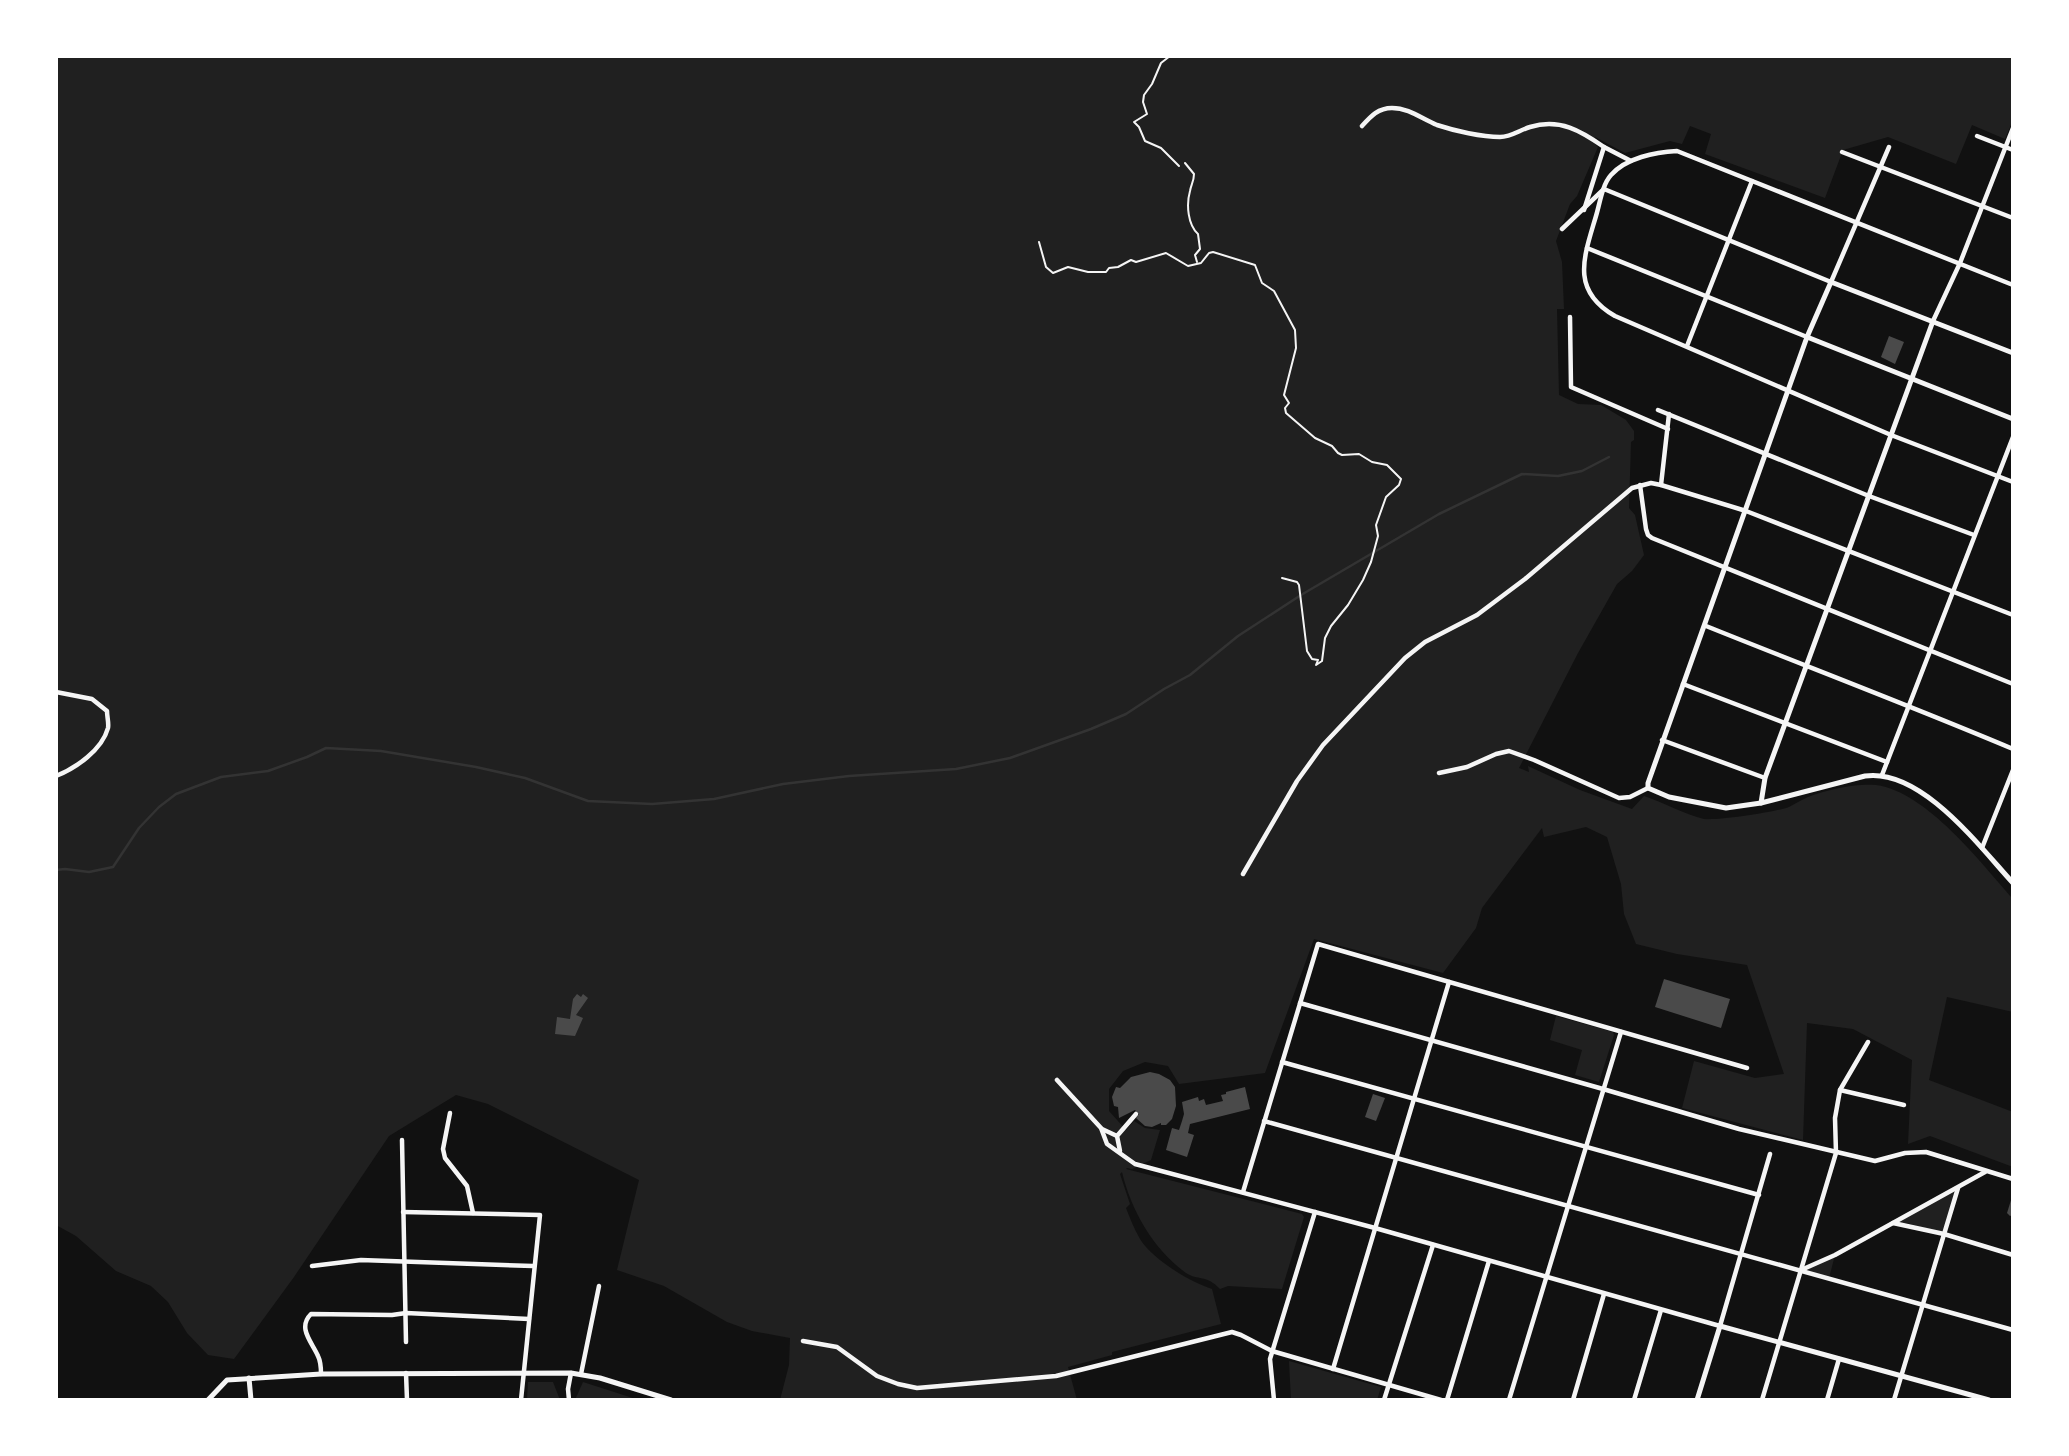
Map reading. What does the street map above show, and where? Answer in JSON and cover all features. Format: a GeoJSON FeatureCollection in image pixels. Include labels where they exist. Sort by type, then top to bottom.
{"type":"FeatureCollection","features":[{"type":"Feature","properties":{"kind":"street"},"geometry":{"type":"LineString","coordinates":[[1362,126],[1382,109],[1395,108],[1454,130],[1502,137],[1531,127],[1566,125],[1580,130],[1632,162]]}},
{"type":"Feature","properties":{"kind":"street"},"geometry":{"type":"LineString","coordinates":[[1761,803],[1765,778],[1933,321],[1983,207],[2013,128]]}},
{"type":"Feature","properties":{"kind":"street"},"geometry":{"type":"LineString","coordinates":[[1977,136],[2013,150]]}},
{"type":"Feature","properties":{"kind":"street"},"geometry":{"type":"LineString","coordinates":[[1583,211],[1604,147]]}},
{"type":"Feature","properties":{"kind":"street"},"geometry":{"type":"LineString","coordinates":[[1648,788],[1662,740],[1706,626],[1807,337],[1889,147]]}},
{"type":"Feature","properties":{"kind":"street"},"geometry":{"type":"LineString","coordinates":[[2013,285],[1677,151],[1658,153],[1632,162],[1612,174],[1604,189],[1583,267],[1590,295],[1602,308],[1615,316],[1891,435],[2013,482]]}},
{"type":"Feature","properties":{"kind":"street"},"geometry":{"type":"LineString","coordinates":[[1842,152],[2013,218]]}},
{"type":"Feature","properties":{"kind":"street"},"geometry":{"type":"LineString","coordinates":[[1687,346],[1752,180]]}},
{"type":"Feature","properties":{"kind":"street"},"geometry":{"type":"LineString","coordinates":[[1562,229],[1604,189]]}},
{"type":"Feature","properties":{"kind":"street"},"geometry":{"type":"LineString","coordinates":[[1604,189],[2013,353]]}},
{"type":"Feature","properties":{"kind":"street"},"geometry":{"type":"LineString","coordinates":[[1587,248],[2013,419]]}},
{"type":"Feature","properties":{"kind":"street"},"geometry":{"type":"LineString","coordinates":[[1570,317],[1571,387],[1668,429]]}},
{"type":"Feature","properties":{"kind":"street"},"geometry":{"type":"LineString","coordinates":[[1658,410],[1869,496],[1974,535]]}},
{"type":"Feature","properties":{"kind":"street"},"geometry":{"type":"LineString","coordinates":[[1661,485],[1669,414]]}},
{"type":"Feature","properties":{"kind":"street"},"geometry":{"type":"LineString","coordinates":[[1882,775],[2013,437]]}},
{"type":"Feature","properties":{"kind":"street"},"geometry":{"type":"LineString","coordinates":[[1640,485],[1648,535],[2013,684]]}},
{"type":"Feature","properties":{"kind":"street"},"geometry":{"type":"LineString","coordinates":[[1242,874],[1297,781],[1323,745],[1405,658],[1424,642],[1477,615],[1525,579],[1623,494],[1640,485],[1661,485],[1746,511],[2013,615]]}},
{"type":"Feature","properties":{"kind":"street"},"geometry":{"type":"LineString","coordinates":[[1706,626],[1909,705],[2013,749]]}},
{"type":"Feature","properties":{"kind":"street"},"geometry":{"type":"LineString","coordinates":[[1683,684],[1887,762]]}},
{"type":"Feature","properties":{"kind":"street"},"geometry":{"type":"LineString","coordinates":[[56,692],[92,699],[107,711],[109,726],[99,745],[71,770],[56,776]]}},
{"type":"Feature","properties":{"kind":"street"},"geometry":{"type":"LineString","coordinates":[[1662,740],[1765,778]]}},
{"type":"Feature","properties":{"kind":"street"},"geometry":{"type":"LineString","coordinates":[[1439,773],[1466,767],[1509,751],[1619,798],[1630,797],[1648,788],[1669,797],[1716,808],[1761,803],[1856,778],[1882,775],[1902,781],[1940,807],[2013,883]]}},
{"type":"Feature","properties":{"kind":"street"},"geometry":{"type":"LineString","coordinates":[[1982,849],[2013,771]]}},
{"type":"Feature","properties":{"kind":"street"},"geometry":{"type":"LineString","coordinates":[[1243,1192],[1318,944],[1746,1068]]}},
{"type":"Feature","properties":{"kind":"street"},"geometry":{"type":"LineString","coordinates":[[1333,1369],[1449,982]]}},
{"type":"Feature","properties":{"kind":"street"},"geometry":{"type":"LineString","coordinates":[[1300,1003],[1739,1129],[1836,1153],[1875,1161],[1905,1153],[1926,1152],[2013,1179]]}},
{"type":"Feature","properties":{"kind":"street"},"geometry":{"type":"LineString","coordinates":[[1509,1400],[1621,1031]]}},
{"type":"Feature","properties":{"kind":"street"},"geometry":{"type":"LineString","coordinates":[[1762,1400],[1836,1153],[1835,1118],[1840,1090],[1868,1042]]}},
{"type":"Feature","properties":{"kind":"street"},"geometry":{"type":"LineString","coordinates":[[1282,1062],[1759,1195]]}},
{"type":"Feature","properties":{"kind":"street"},"geometry":{"type":"LineString","coordinates":[[1057,1080],[1101,1128],[1117,1136]]}},
{"type":"Feature","properties":{"kind":"street"},"geometry":{"type":"LineString","coordinates":[[1840,1090],[1904,1105]]}},
{"type":"Feature","properties":{"kind":"street"},"geometry":{"type":"LineString","coordinates":[[450,1113],[443,1149],[445,1158],[467,1186],[473,1213]]}},
{"type":"Feature","properties":{"kind":"street"},"geometry":{"type":"LineString","coordinates":[[1117,1136],[1136,1114]]}},
{"type":"Feature","properties":{"kind":"street"},"geometry":{"type":"LineString","coordinates":[[1264,1121],[2013,1330]]}},
{"type":"Feature","properties":{"kind":"street"},"geometry":{"type":"LineString","coordinates":[[1101,1128],[1107,1144],[1135,1164],[1375,1228],[1989,1400]]}},
{"type":"Feature","properties":{"kind":"street"},"geometry":{"type":"LineString","coordinates":[[1117,1136],[1120,1152]]}},
{"type":"Feature","properties":{"kind":"street"},"geometry":{"type":"LineString","coordinates":[[402,1140],[406,1342]]}},
{"type":"Feature","properties":{"kind":"street"},"geometry":{"type":"LineString","coordinates":[[1697,1400],[1770,1154]]}},
{"type":"Feature","properties":{"kind":"street"},"geometry":{"type":"LineString","coordinates":[[1801,1271],[1986,1172]]}},
{"type":"Feature","properties":{"kind":"street"},"geometry":{"type":"LineString","coordinates":[[1894,1400],[1958,1188]]}},
{"type":"Feature","properties":{"kind":"street"},"geometry":{"type":"LineString","coordinates":[[402,1212],[540,1215],[521,1400]]}},
{"type":"Feature","properties":{"kind":"street"},"geometry":{"type":"LineString","coordinates":[[1274,1400],[1270,1367],[1272,1352],[1315,1212]]}},
{"type":"Feature","properties":{"kind":"street"},"geometry":{"type":"LineString","coordinates":[[1893,1223],[1944,1234],[2013,1255]]}},
{"type":"Feature","properties":{"kind":"street"},"geometry":{"type":"LineString","coordinates":[[1384,1400],[1433,1245]]}},
{"type":"Feature","properties":{"kind":"street"},"geometry":{"type":"LineString","coordinates":[[312,1266],[361,1260],[533,1266]]}},
{"type":"Feature","properties":{"kind":"street"},"geometry":{"type":"LineString","coordinates":[[1447,1400],[1489,1261]]}},
{"type":"Feature","properties":{"kind":"street"},"geometry":{"type":"LineString","coordinates":[[581,1374],[599,1286]]}},
{"type":"Feature","properties":{"kind":"street"},"geometry":{"type":"LineString","coordinates":[[1573,1400],[1604,1294]]}},
{"type":"Feature","properties":{"kind":"street"},"geometry":{"type":"LineString","coordinates":[[1634,1400],[1661,1310]]}},
{"type":"Feature","properties":{"kind":"street"},"geometry":{"type":"LineString","coordinates":[[321,1374],[319,1357],[304,1326],[311,1314],[406,1313],[529,1319]]}},
{"type":"Feature","properties":{"kind":"street"},"geometry":{"type":"LineString","coordinates":[[803,1341],[837,1347],[877,1376],[917,1388],[1056,1376],[1232,1332],[1272,1352],[1441,1400]]}},
{"type":"Feature","properties":{"kind":"street"},"geometry":{"type":"LineString","coordinates":[[1827,1400],[1839,1359]]}},
{"type":"Feature","properties":{"kind":"street"},"geometry":{"type":"LineString","coordinates":[[406,1373],[407,1400]]}},
{"type":"Feature","properties":{"kind":"street"},"geometry":{"type":"LineString","coordinates":[[569,1400],[570,1373]]}},
{"type":"Feature","properties":{"kind":"street"},"geometry":{"type":"LineString","coordinates":[[208,1400],[226,1380],[249,1378],[321,1374],[570,1373],[671,1400]]}},
{"type":"Feature","properties":{"kind":"street"},"geometry":{"type":"LineString","coordinates":[[249,1378],[251,1400]]}},
{"type":"Feature","properties":{"kind":"path"},"geometry":{"type":"LineString","coordinates":[[1170,56],[1161,63],[1144,96],[1147,114],[1134,122],[1145,141],[1161,148],[1179,166]]}},
{"type":"Feature","properties":{"kind":"path"},"geometry":{"type":"LineString","coordinates":[[1185,163],[1194,174],[1188,202],[1191,223],[1198,234],[1200,249],[1195,255],[1197,264]]}},
{"type":"Feature","properties":{"kind":"path"},"geometry":{"type":"LineString","coordinates":[[1039,242],[1046,267],[1053,273],[1068,267],[1088,272],[1107,272],[1109,268],[1118,267],[1131,260],[1136,262],[1166,253],[1188,266],[1201,263],[1213,252],[1255,265],[1262,283],[1274,291],[1295,330],[1296,348],[1284,395],[1289,403],[1285,408],[1286,413],[1315,438],[1332,446],[1338,453],[1359,454],[1372,462],[1387,466],[1401,479],[1399,485],[1385,497],[1376,525],[1378,536],[1363,580],[1331,626],[1325,638],[1322,661],[1316,665],[1318,660],[1312,659],[1307,651],[1299,585],[1282,578]]}},
{"type":"Feature","properties":{"kind":"shaded area"},"geometry":{"type":"Polygon","coordinates":[[[56,56],[2013,56],[2013,120],[2005,139],[1972,125],[1956,164],[1888,137],[1843,150],[1825,198],[1705,154],[1711,134],[1690,126],[1682,144],[1670,141],[1625,153],[1595,137],[1593,142],[1598,147],[1577,196],[1570,204],[1556,241],[1562,262],[1564,309],[1557,309],[1559,395],[1578,404],[1601,405],[1626,420],[1634,431],[1634,440],[1631,442],[1629,508],[1635,515],[1644,555],[1632,571],[1617,584],[1519,768],[1529,772],[1528,766],[1580,790],[1632,809],[1644,796],[1704,819],[1772,811],[1789,807],[1823,792],[1868,785],[1895,790],[1933,815],[1952,831],[2013,899],[2013,1012],[1947,997],[1929,1080],[2013,1112],[2013,1167],[1930,1136],[1908,1144],[1912,1060],[1853,1029],[1807,1023],[1803,1140],[1682,1108],[1694,1061],[1755,1078],[1784,1074],[1747,965],[1677,954],[1636,944],[1624,914],[1621,884],[1607,837],[1586,827],[1544,837],[1542,828],[1482,908],[1476,928],[1443,973],[1314,939],[1265,1073],[1179,1084],[1168,1066],[1145,1062],[1123,1071],[1109,1089],[1109,1111],[1126,1130],[1134,1121],[1145,1128],[1160,1130],[1151,1160],[1126,1169],[1302,1214],[1304,1217],[1282,1289],[1228,1286],[1220,1289],[1206,1279],[1186,1273],[1163,1252],[1145,1228],[1131,1200],[1122,1172],[1120,1174],[1130,1204],[1126,1208],[1140,1239],[1172,1269],[1212,1289],[1221,1324],[1112,1352],[1112,1355],[1068,1367],[1077,1400],[780,1400],[789,1365],[790,1338],[752,1331],[727,1322],[664,1286],[617,1270],[639,1180],[488,1104],[456,1095],[389,1136],[294,1277],[234,1359],[208,1355],[187,1333],[168,1302],[151,1286],[116,1271],[76,1236],[56,1225],[56,56]]]}},
{"type":"Feature","properties":{"kind":"shaded area"},"geometry":{"type":"Polygon","coordinates":[[[1556,1016],[1613,1032],[1599,1082],[1575,1075],[1582,1050],[1550,1040],[1556,1016]]]}},
{"type":"Feature","properties":{"kind":"shaded area"},"geometry":{"type":"Polygon","coordinates":[[[1958,1188],[1944,1234],[1907,1223],[1893,1223],[1958,1188]]]}},
{"type":"Feature","properties":{"kind":"shaded area"},"geometry":{"type":"Polygon","coordinates":[[[1835,1255],[1829,1278],[1801,1271],[1835,1255]]]}},
{"type":"Feature","properties":{"kind":"shaded area"},"geometry":{"type":"Polygon","coordinates":[[[1289,1361],[1381,1387],[1377,1400],[1291,1400],[1289,1361]]]}},
{"type":"Feature","properties":{"kind":"shaded area"},"geometry":{"type":"Polygon","coordinates":[[[528,1382],[553,1382],[560,1400],[527,1400],[528,1382]]]}},
{"type":"Feature","properties":{"kind":"shaded area"},"geometry":{"type":"Polygon","coordinates":[[[583,1382],[639,1400],[575,1400],[583,1382]]]}},
{"type":"Feature","properties":{"kind":"building"},"geometry":{"type":"Polygon","coordinates":[[[1889,336],[1904,342],[1895,364],[1881,357],[1889,336]]]}},
{"type":"Feature","properties":{"kind":"building"},"geometry":{"type":"Polygon","coordinates":[[[1664,979],[1730,999],[1721,1028],[1655,1007],[1664,979]]]}},
{"type":"Feature","properties":{"kind":"building"},"geometry":{"type":"Polygon","coordinates":[[[577,994],[588,998],[576,1015],[583,1018],[575,1036],[555,1034],[557,1017],[570,1019],[573,999],[577,994]]]}},
{"type":"Feature","properties":{"kind":"building"},"geometry":{"type":"Polygon","coordinates":[[[1150,1072],[1170,1080],[1175,1087],[1176,1106],[1172,1119],[1166,1125],[1161,1123],[1152,1127],[1145,1126],[1136,1118],[1139,1114],[1135,1110],[1119,1118],[1118,1107],[1114,1106],[1112,1097],[1116,1087],[1120,1088],[1131,1077],[1150,1072]]]}},
{"type":"Feature","properties":{"kind":"building"},"geometry":{"type":"Polygon","coordinates":[[[1245,1087],[1250,1109],[1190,1124],[1188,1133],[1194,1135],[1187,1157],[1166,1150],[1172,1128],[1179,1130],[1182,1121],[1182,1102],[1198,1097],[1199,1101],[1204,1099],[1206,1105],[1223,1101],[1221,1095],[1245,1087]]]}},
{"type":"Feature","properties":{"kind":"building"},"geometry":{"type":"Polygon","coordinates":[[[1373,1094],[1385,1098],[1376,1121],[1365,1117],[1373,1094]]]}},
{"type":"Feature","properties":{"kind":"building"},"geometry":{"type":"Polygon","coordinates":[[[2012,1197],[2013,1215],[2010,1216],[2007,1213],[2012,1197]]]}},
{"type":"Feature","properties":{"kind":"waterway"},"geometry":{"type":"LineString","coordinates":[[56,870],[89,872],[113,867],[139,828],[176,794],[221,777],[268,771],[326,748],[381,751],[476,767],[525,778],[588,801],[652,804],[714,799],[783,784],[849,776],[956,769],[1010,758],[1126,714],[1190,675],[1238,636],[1301,595],[1439,514],[1522,474],[1558,476],[1582,471],[1609,457]]}}]}
